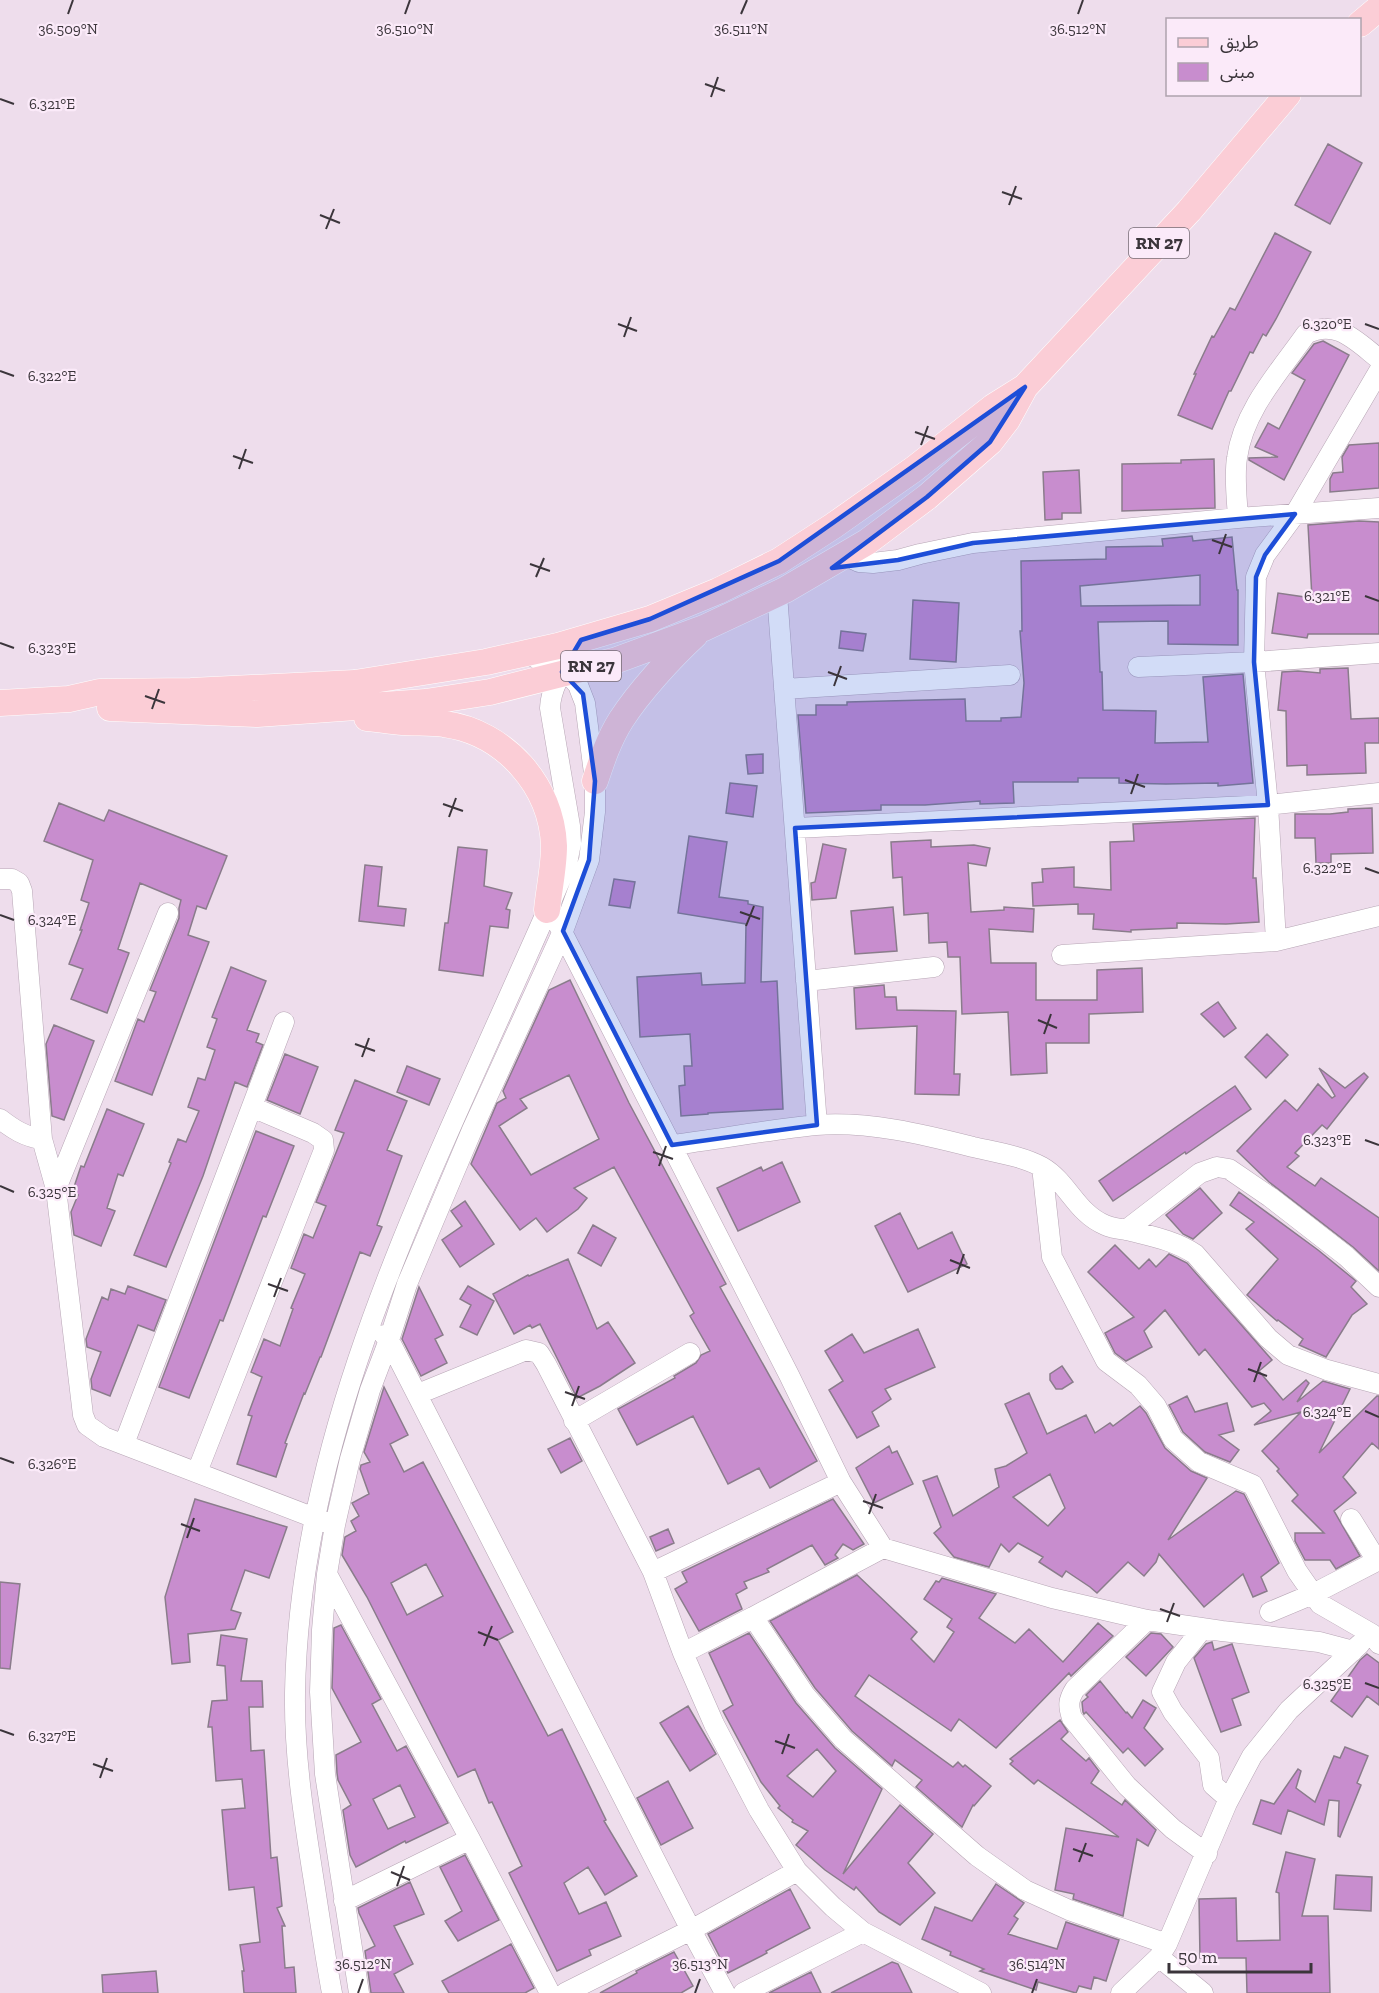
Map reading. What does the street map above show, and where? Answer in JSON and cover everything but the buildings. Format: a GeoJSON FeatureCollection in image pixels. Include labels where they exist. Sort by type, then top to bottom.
{"type":"FeatureCollection","features":[{"type":"Feature","properties":{"kind":"main road"},"geometry":{"type":"LineString","coordinates":[[1361,22],[1379,8]]}},
{"type":"Feature","properties":{"kind":"main road","name":"RN 27"},"geometry":{"type":"LineString","coordinates":[[69,699],[106,708],[257,714],[426,702],[490,692],[562,672],[617,660],[704,628],[777,594],[867,542],[927,497],[990,441],[1007,420],[1025,387],[1189,211],[1286,96]]}},
{"type":"Feature","properties":{"kind":"main road","name":"RN 27"},"geometry":{"type":"LineString","coordinates":[[0,703],[69,699],[100,692],[191,691],[355,683],[528,653],[650,619],[718,591],[779,561],[851,514],[914,469],[993,407],[1025,387]]}},
{"type":"Feature","properties":{"kind":"main road"},"geometry":{"type":"LineString","coordinates":[[595,781],[620,721],[670,661],[704,628]]}},
{"type":"Feature","properties":{"kind":"main road"},"geometry":{"type":"LineString","coordinates":[[316,711],[399,722],[445,724],[481,735],[517,759],[542,798],[550,821],[554,847],[547,910]]}},
{"type":"Feature","properties":{"kind":"street"},"geometry":{"type":"LineString","coordinates":[[1238,518],[1236,460],[1240,440],[1258,401],[1306,334],[1317,328],[1336,329],[1379,359]]}},
{"type":"Feature","properties":{"kind":"street"},"geometry":{"type":"LineString","coordinates":[[1276,941],[1268,805],[1254,662],[1256,577],[1265,555],[1295,514],[1379,371]]}},
{"type":"Feature","properties":{"kind":"street"},"geometry":{"type":"LineString","coordinates":[[844,555],[859,562],[873,563],[898,560],[973,543],[1238,518],[1379,508]]}},
{"type":"Feature","properties":{"kind":"street"},"geometry":{"type":"LineString","coordinates":[[777,594],[817,1125]]}},
{"type":"Feature","properties":{"kind":"street"},"geometry":{"type":"LineString","coordinates":[[332,1993],[305,1827],[296,1749],[295,1693],[298,1632],[307,1557],[340,1416],[372,1322],[426,1181],[567,864],[571,843],[570,826],[550,708],[552,693],[581,640]]}},
{"type":"Feature","properties":{"kind":"street"},"geometry":{"type":"LineString","coordinates":[[359,1993],[325,1774],[320,1692],[322,1629],[327,1574],[335,1526],[350,1460],[370,1390],[407,1284],[425,1238],[562,931],[589,860],[595,812],[595,781],[583,694],[572,678],[528,653]]}},
{"type":"Feature","properties":{"kind":"street"},"geometry":{"type":"LineString","coordinates":[[1138,668],[1379,653]]}},
{"type":"Feature","properties":{"kind":"street"},"geometry":{"type":"LineString","coordinates":[[784,689],[1010,675]]}},
{"type":"Feature","properties":{"kind":"street"},"geometry":{"type":"LineString","coordinates":[[795,828],[1268,805],[1379,793]]}},
{"type":"Feature","properties":{"kind":"street"},"geometry":{"type":"LineString","coordinates":[[0,879],[12,879],[19,883],[21,891],[42,1139],[56,1189],[83,1415],[87,1425],[94,1432],[335,1526]]}},
{"type":"Feature","properties":{"kind":"street"},"geometry":{"type":"LineString","coordinates":[[547,910],[562,931],[672,1145],[789,1374],[841,1482],[883,1548],[1052,1598],[1147,1620],[1319,1642],[1353,1651]]}},
{"type":"Feature","properties":{"kind":"street"},"geometry":{"type":"LineString","coordinates":[[56,1189],[168,912]]}},
{"type":"Feature","properties":{"kind":"street"},"geometry":{"type":"LineString","coordinates":[[1062,955],[1276,941],[1379,916]]}},
{"type":"Feature","properties":{"kind":"street"},"geometry":{"type":"LineString","coordinates":[[806,981],[934,967]]}},
{"type":"Feature","properties":{"kind":"street"},"geometry":{"type":"LineString","coordinates":[[124,1444],[284,1022]]}},
{"type":"Feature","properties":{"kind":"street"},"geometry":{"type":"LineString","coordinates":[[197,1472],[324,1150],[323,1140],[313,1133],[252,1107]]}},
{"type":"Feature","properties":{"kind":"street"},"geometry":{"type":"LineString","coordinates":[[0,1119],[19,1133],[42,1139]]}},
{"type":"Feature","properties":{"kind":"street"},"geometry":{"type":"LineString","coordinates":[[672,1145],[817,1125],[873,1127],[903,1130],[1018,1158],[1042,1167],[1060,1180],[1087,1214],[1105,1225],[1168,1241],[1183,1246],[1195,1254],[1268,1338],[1288,1354],[1327,1371],[1379,1384]]}},
{"type":"Feature","properties":{"kind":"street"},"geometry":{"type":"LineString","coordinates":[[1042,1167],[1052,1257],[1106,1361],[1138,1385],[1156,1406],[1173,1439],[1198,1462],[1253,1485],[1297,1571],[1320,1604],[1376,1636],[1353,1651],[1289,1710],[1252,1756],[1229,1799],[1207,1854],[1163,1950],[1121,1993]]}},
{"type":"Feature","properties":{"kind":"street"},"geometry":{"type":"LineString","coordinates":[[1126,1230],[1200,1173],[1217,1167],[1229,1169],[1270,1197],[1346,1256],[1379,1287]]}},
{"type":"Feature","properties":{"kind":"street"},"geometry":{"type":"LineString","coordinates":[[372,1322],[389,1340],[418,1394],[725,1993]]}},
{"type":"Feature","properties":{"kind":"street"},"geometry":{"type":"LineString","coordinates":[[418,1394],[526,1350],[539,1353],[653,1572],[683,1653],[714,1724],[759,1810],[797,1871],[833,1907],[863,1932],[981,1993]]}},
{"type":"Feature","properties":{"kind":"street"},"geometry":{"type":"LineString","coordinates":[[574,1421],[690,1353]]}},
{"type":"Feature","properties":{"kind":"street"},"geometry":{"type":"LineString","coordinates":[[653,1572],[841,1482]]}},
{"type":"Feature","properties":{"kind":"street"},"geometry":{"type":"LineString","coordinates":[[1270,1612],[1313,1594],[1377,1561],[1351,1519]]}},
{"type":"Feature","properties":{"kind":"street"},"geometry":{"type":"LineString","coordinates":[[683,1653],[883,1548]]}},
{"type":"Feature","properties":{"kind":"street"},"geometry":{"type":"LineString","coordinates":[[327,1574],[550,1993]]}},
{"type":"Feature","properties":{"kind":"street"},"geometry":{"type":"LineString","coordinates":[[753,1617],[805,1695],[843,1739],[977,1856],[1025,1890],[1163,1950],[1203,1993]]}},
{"type":"Feature","properties":{"kind":"street"},"geometry":{"type":"LineString","coordinates":[[1147,1620],[1075,1689],[1069,1698],[1068,1708],[1072,1718],[1127,1786],[1173,1829],[1207,1854]]}},
{"type":"Feature","properties":{"kind":"street"},"geometry":{"type":"LineString","coordinates":[[1203,1628],[1176,1662],[1162,1692],[1173,1712],[1209,1758],[1213,1785],[1229,1799]]}},
{"type":"Feature","properties":{"kind":"street"},"geometry":{"type":"LineString","coordinates":[[344,1901],[470,1839]]}},
{"type":"Feature","properties":{"kind":"street"},"geometry":{"type":"LineString","coordinates":[[565,1993],[691,1930],[797,1871]]}},
{"type":"Feature","properties":{"kind":"street"},"geometry":{"type":"LineString","coordinates":[[743,1993],[863,1932]]}},
{"type":"Feature","properties":{"kind":"highlighted area"},"geometry":{"type":"Polygon","coordinates":[[[1025,387],[990,442],[927,497],[832,568],[898,560],[973,543],[1295,514],[1265,555],[1256,577],[1254,662],[1268,805],[795,828],[817,1125],[672,1145],[563,931],[589,860],[595,781],[583,694],[562,672],[581,640],[650,619],[779,561],[1025,387]]]}}]}
